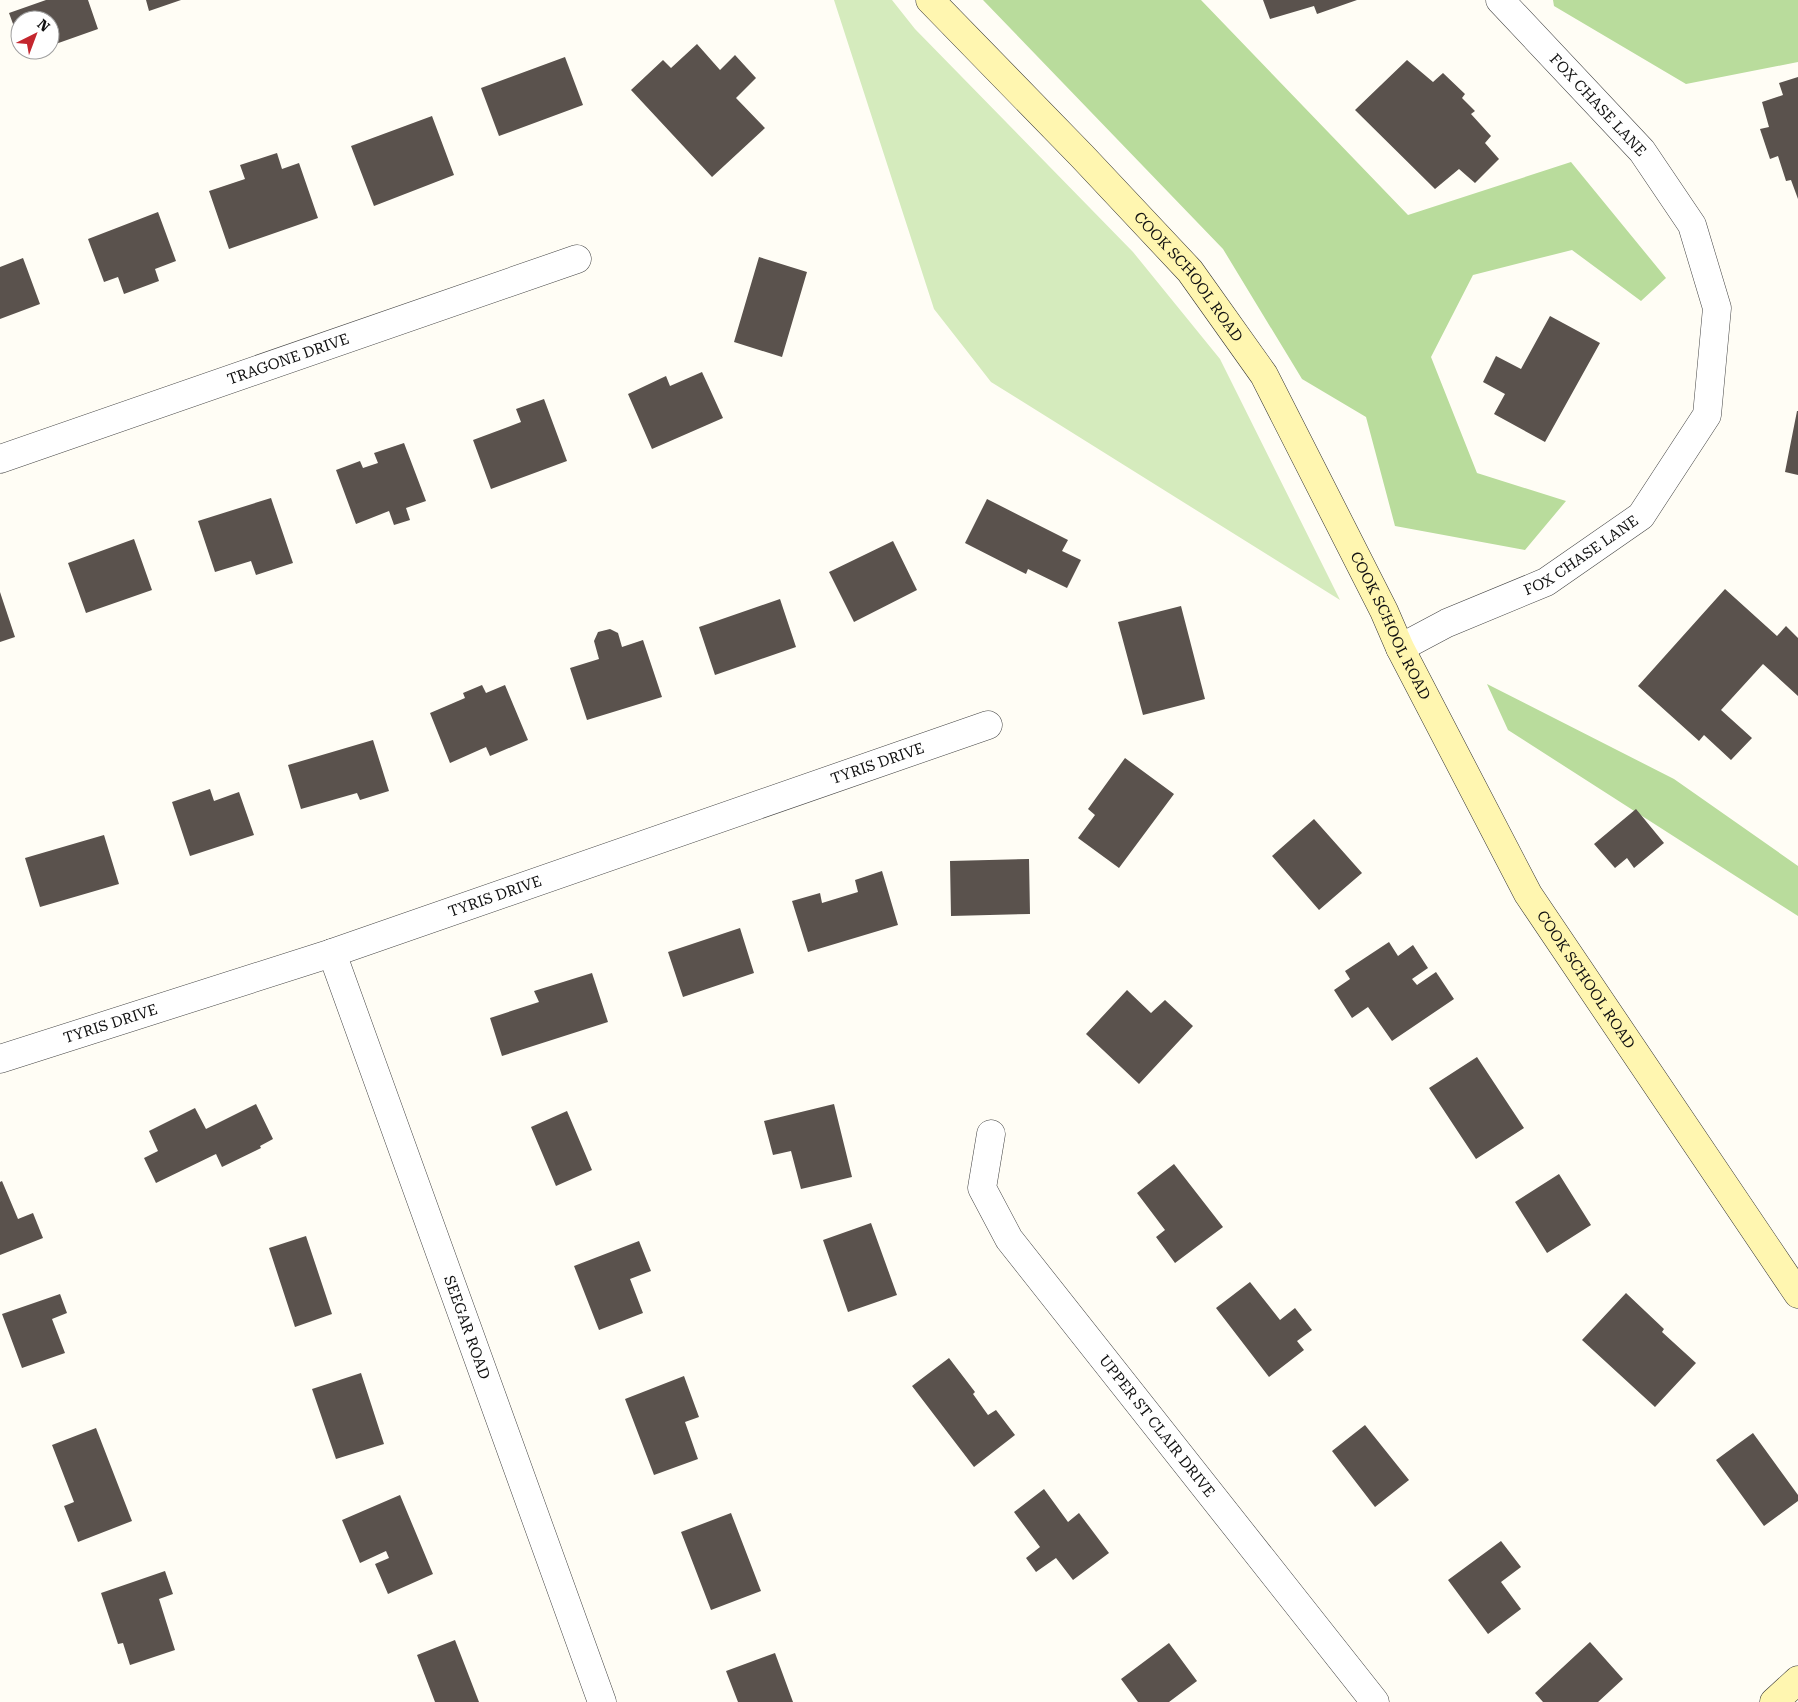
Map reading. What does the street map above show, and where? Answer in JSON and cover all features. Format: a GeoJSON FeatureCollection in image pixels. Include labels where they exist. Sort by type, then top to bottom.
{"type":"FeatureCollection","features":[{"type":"Feature","properties":{"kind":"street","name":"COOK SCHOOL ROAD"},"geometry":{"type":"LineString","coordinates":[[930,0],[1082,156],[1190,271],[1264,375],[1384,611],[1400,648],[1528,894],[1798,1294]]}},
{"type":"Feature","properties":{"kind":"street","name":"FOX CHASE LANE"},"geometry":{"type":"LineString","coordinates":[[1400,648],[1447,624],[1546,582],[1641,516],[1707,415],[1717,308],[1692,225],[1642,151],[1500,0]]}},
{"type":"Feature","properties":{"kind":"street","name":"TRAGONE DRIVE"},"geometry":{"type":"LineString","coordinates":[[0,459],[577,260]]}},
{"type":"Feature","properties":{"kind":"street","name":"TYRIS DRIVE"},"geometry":{"type":"LineString","coordinates":[[0,1059],[332,953],[988,725]]}},
{"type":"Feature","properties":{"kind":"street","name":"SEEGAR ROAD"},"geometry":{"type":"LineString","coordinates":[[332,953],[602,1702]]}},
{"type":"Feature","properties":{"kind":"street","name":"UPPER ST CLAIR DRIVE"},"geometry":{"type":"LineString","coordinates":[[991,1134],[982,1188],[1009,1239],[1375,1702]]}},
{"type":"Feature","properties":{"kind":"street"},"geometry":{"type":"LineString","coordinates":[[1774,1702],[1798,1680]]}},
{"type":"Feature","properties":{"kind":"green space"},"geometry":{"type":"Polygon","coordinates":[[[834,0],[892,0],[915,29],[1133,252],[1220,359],[1340,600],[991,382],[934,309],[834,0]]]}},
{"type":"Feature","properties":{"kind":"green space"},"geometry":{"type":"Polygon","coordinates":[[[983,0],[1201,0],[1408,215],[1571,162],[1666,278],[1641,301],[1572,250],[1473,275],[1431,357],[1477,473],[1566,501],[1525,550],[1395,526],[1366,417],[1302,379],[1223,249],[983,0]]]}},
{"type":"Feature","properties":{"kind":"green space"},"geometry":{"type":"Polygon","coordinates":[[[1553,0],[1798,0],[1798,62],[1686,84],[1554,6],[1553,0]]]}},
{"type":"Feature","properties":{"kind":"green space"},"geometry":{"type":"Polygon","coordinates":[[[1487,684],[1674,779],[1798,866],[1798,916],[1508,730],[1487,684]]]}},
{"type":"Feature","properties":{"kind":"building"},"geometry":{"type":"Polygon","coordinates":[[[46,0],[88,0],[98,29],[60,42],[60,10],[18,10],[46,0]]]}},
{"type":"Feature","properties":{"kind":"building"},"geometry":{"type":"Polygon","coordinates":[[[146,0],[181,0],[149,11],[146,0]]]}},
{"type":"Feature","properties":{"kind":"building"},"geometry":{"type":"Polygon","coordinates":[[[1263,0],[1357,0],[1317,14],[1314,6],[1270,19],[1263,0]]]}},
{"type":"Feature","properties":{"kind":"building"},"geometry":{"type":"Polygon","coordinates":[[[697,44],[720,70],[735,55],[756,78],[736,98],[765,128],[712,177],[631,90],[663,60],[671,68],[697,44]]]}},
{"type":"Feature","properties":{"kind":"building"},"geometry":{"type":"Polygon","coordinates":[[[565,57],[583,105],[499,136],[481,88],[565,57]]]}},
{"type":"Feature","properties":{"kind":"building"},"geometry":{"type":"Polygon","coordinates":[[[1407,60],[1433,82],[1443,73],[1465,94],[1462,98],[1475,111],[1471,114],[1491,136],[1485,143],[1499,159],[1475,183],[1459,169],[1435,189],[1355,110],[1407,60]]]}},
{"type":"Feature","properties":{"kind":"building"},"geometry":{"type":"Polygon","coordinates":[[[1798,77],[1798,199],[1791,180],[1786,181],[1778,156],[1770,159],[1760,129],[1769,127],[1762,102],[1783,95],[1779,83],[1798,77]]]}},
{"type":"Feature","properties":{"kind":"building"},"geometry":{"type":"Polygon","coordinates":[[[432,116],[454,175],[374,206],[351,146],[432,116]]]}},
{"type":"Feature","properties":{"kind":"building"},"geometry":{"type":"Polygon","coordinates":[[[277,153],[282,169],[299,163],[318,218],[229,249],[209,191],[245,179],[240,165],[277,153]]]}},
{"type":"Feature","properties":{"kind":"building"},"geometry":{"type":"Polygon","coordinates":[[[158,212],[176,261],[155,269],[159,281],[124,294],[118,277],[104,282],[88,239],[158,212]]]}},
{"type":"Feature","properties":{"kind":"building"},"geometry":{"type":"Polygon","coordinates":[[[759,257],[807,272],[782,357],[734,342],[759,257]]]}},
{"type":"Feature","properties":{"kind":"building"},"geometry":{"type":"Polygon","coordinates":[[[23,258],[40,304],[0,319],[0,267],[23,258]]]}},
{"type":"Feature","properties":{"kind":"building"},"geometry":{"type":"Polygon","coordinates":[[[1550,316],[1600,343],[1545,442],[1494,414],[1505,394],[1483,382],[1496,356],[1521,369],[1550,316]]]}},
{"type":"Feature","properties":{"kind":"building"},"geometry":{"type":"Polygon","coordinates":[[[702,372],[723,418],[652,449],[628,394],[666,376],[670,386],[702,372]]]}},
{"type":"Feature","properties":{"kind":"building"},"geometry":{"type":"Polygon","coordinates":[[[544,399],[567,461],[491,489],[473,440],[521,422],[516,409],[544,399]]]}},
{"type":"Feature","properties":{"kind":"building"},"geometry":{"type":"Polygon","coordinates":[[[1798,411],[1798,475],[1785,472],[1798,411]]]}},
{"type":"Feature","properties":{"kind":"building"},"geometry":{"type":"Polygon","coordinates":[[[404,443],[426,501],[406,508],[410,520],[394,525],[389,511],[356,524],[336,470],[360,461],[363,468],[378,463],[374,453],[404,443]]]}},
{"type":"Feature","properties":{"kind":"building"},"geometry":{"type":"Polygon","coordinates":[[[271,498],[293,563],[256,575],[251,561],[215,572],[198,521],[271,498]]]}},
{"type":"Feature","properties":{"kind":"building"},"geometry":{"type":"Polygon","coordinates":[[[987,499],[1068,540],[1062,551],[1081,560],[1067,588],[1028,569],[1026,574],[965,543],[987,499]]]}},
{"type":"Feature","properties":{"kind":"building"},"geometry":{"type":"Polygon","coordinates":[[[134,539],[152,590],[86,613],[68,563],[134,539]]]}},
{"type":"Feature","properties":{"kind":"building"},"geometry":{"type":"Polygon","coordinates":[[[893,541],[917,590],[854,622],[829,572],[893,541]]]}},
{"type":"Feature","properties":{"kind":"building"},"geometry":{"type":"Polygon","coordinates":[[[1725,589],[1777,636],[1786,626],[1798,638],[1798,696],[1763,664],[1721,710],[1752,738],[1731,760],[1704,735],[1699,741],[1638,686],[1725,589]]]}},
{"type":"Feature","properties":{"kind":"building"},"geometry":{"type":"Polygon","coordinates":[[[0,592],[15,637],[0,642],[0,592]]]}},
{"type":"Feature","properties":{"kind":"building"},"geometry":{"type":"Polygon","coordinates":[[[780,599],[796,647],[715,675],[699,627],[780,599]]]}},
{"type":"Feature","properties":{"kind":"building"},"geometry":{"type":"Polygon","coordinates":[[[1181,606],[1205,699],[1143,715],[1118,622],[1181,606]]]}},
{"type":"Feature","properties":{"kind":"building"},"geometry":{"type":"Polygon","coordinates":[[[610,629],[618,633],[622,647],[643,640],[662,697],[587,720],[570,668],[599,659],[594,641],[598,632],[610,629]]]}},
{"type":"Feature","properties":{"kind":"building"},"geometry":{"type":"Polygon","coordinates":[[[482,685],[486,693],[505,685],[528,740],[490,756],[486,747],[450,763],[430,713],[465,698],[463,693],[482,685]]]}},
{"type":"Feature","properties":{"kind":"building"},"geometry":{"type":"Polygon","coordinates":[[[373,740],[389,791],[360,800],[357,793],[301,809],[288,765],[373,740]]]}},
{"type":"Feature","properties":{"kind":"building"},"geometry":{"type":"Polygon","coordinates":[[[1125,758],[1174,794],[1119,868],[1078,838],[1095,815],[1088,809],[1125,758]]]}},
{"type":"Feature","properties":{"kind":"building"},"geometry":{"type":"Polygon","coordinates":[[[210,789],[214,801],[239,792],[254,835],[190,856],[172,802],[210,789]]]}},
{"type":"Feature","properties":{"kind":"building"},"geometry":{"type":"Polygon","coordinates":[[[1636,809],[1664,843],[1634,868],[1627,858],[1615,868],[1594,844],[1636,809]]]}},
{"type":"Feature","properties":{"kind":"building"},"geometry":{"type":"Polygon","coordinates":[[[1314,819],[1362,873],[1319,910],[1272,856],[1314,819]]]}},
{"type":"Feature","properties":{"kind":"building"},"geometry":{"type":"Polygon","coordinates":[[[104,835],[119,884],[40,907],[25,858],[104,835]]]}},
{"type":"Feature","properties":{"kind":"building"},"geometry":{"type":"Polygon","coordinates":[[[1029,859],[1030,914],[951,916],[950,861],[1029,859]]]}},
{"type":"Feature","properties":{"kind":"building"},"geometry":{"type":"Polygon","coordinates":[[[882,871],[898,925],[808,952],[792,901],[820,893],[822,903],[858,892],[855,880],[882,871]]]}},
{"type":"Feature","properties":{"kind":"building"},"geometry":{"type":"Polygon","coordinates":[[[740,928],[754,973],[683,997],[668,952],[740,928]]]}},
{"type":"Feature","properties":{"kind":"building"},"geometry":{"type":"Polygon","coordinates":[[[1389,942],[1398,956],[1413,945],[1428,968],[1412,979],[1417,985],[1436,972],[1454,999],[1392,1041],[1368,1007],[1352,1018],[1334,990],[1350,979],[1345,971],[1389,942]]]}},
{"type":"Feature","properties":{"kind":"building"},"geometry":{"type":"Polygon","coordinates":[[[592,973],[608,1022],[502,1056],[490,1018],[539,1002],[534,991],[592,973]]]}},
{"type":"Feature","properties":{"kind":"building"},"geometry":{"type":"Polygon","coordinates":[[[1127,990],[1151,1013],[1165,1000],[1193,1026],[1139,1084],[1086,1034],[1127,990]]]}},
{"type":"Feature","properties":{"kind":"building"},"geometry":{"type":"Polygon","coordinates":[[[1477,1057],[1524,1128],[1476,1159],[1429,1088],[1477,1057]]]}},
{"type":"Feature","properties":{"kind":"building"},"geometry":{"type":"Polygon","coordinates":[[[256,1104],[273,1139],[260,1146],[261,1148],[222,1167],[216,1154],[156,1183],[144,1158],[158,1151],[149,1131],[195,1108],[206,1129],[256,1104]]]}},
{"type":"Feature","properties":{"kind":"building"},"geometry":{"type":"Polygon","coordinates":[[[834,1104],[852,1177],[801,1189],[791,1151],[773,1155],[764,1121],[834,1104]]]}},
{"type":"Feature","properties":{"kind":"building"},"geometry":{"type":"Polygon","coordinates":[[[567,1111],[592,1170],[556,1186],[531,1127],[567,1111]]]}},
{"type":"Feature","properties":{"kind":"building"},"geometry":{"type":"Polygon","coordinates":[[[1174,1164],[1223,1227],[1175,1263],[1156,1237],[1165,1230],[1137,1193],[1174,1164]]]}},
{"type":"Feature","properties":{"kind":"building"},"geometry":{"type":"Polygon","coordinates":[[[1559,1174],[1591,1225],[1547,1253],[1515,1202],[1559,1174]]]}},
{"type":"Feature","properties":{"kind":"building"},"geometry":{"type":"Polygon","coordinates":[[[2,1181],[18,1219],[33,1213],[43,1238],[0,1255],[0,1182],[2,1181]]]}},
{"type":"Feature","properties":{"kind":"building"},"geometry":{"type":"Polygon","coordinates":[[[871,1223],[897,1295],[848,1312],[823,1240],[871,1223]]]}},
{"type":"Feature","properties":{"kind":"building"},"geometry":{"type":"Polygon","coordinates":[[[306,1236],[332,1314],[295,1327],[269,1248],[306,1236]]]}},
{"type":"Feature","properties":{"kind":"building"},"geometry":{"type":"Polygon","coordinates":[[[639,1241],[651,1271],[630,1279],[643,1313],[599,1330],[574,1266],[639,1241]]]}},
{"type":"Feature","properties":{"kind":"building"},"geometry":{"type":"Polygon","coordinates":[[[1250,1282],[1280,1320],[1295,1308],[1312,1330],[1297,1341],[1304,1350],[1269,1377],[1216,1308],[1250,1282]]]}},
{"type":"Feature","properties":{"kind":"building"},"geometry":{"type":"Polygon","coordinates":[[[1626,1293],[1664,1329],[1662,1332],[1696,1363],[1655,1407],[1582,1340],[1626,1293]]]}},
{"type":"Feature","properties":{"kind":"building"},"geometry":{"type":"Polygon","coordinates":[[[60,1294],[67,1313],[52,1319],[65,1353],[22,1368],[2,1314],[60,1294]]]}},
{"type":"Feature","properties":{"kind":"building"},"geometry":{"type":"Polygon","coordinates":[[[949,1358],[975,1392],[973,1394],[988,1415],[996,1410],[1015,1435],[974,1467],[912,1386],[949,1358]]]}},
{"type":"Feature","properties":{"kind":"building"},"geometry":{"type":"Polygon","coordinates":[[[361,1373],[384,1444],[336,1459],[312,1389],[361,1373]]]}},
{"type":"Feature","properties":{"kind":"building"},"geometry":{"type":"Polygon","coordinates":[[[684,1376],[699,1417],[685,1422],[698,1459],[654,1475],[625,1399],[684,1376]]]}},
{"type":"Feature","properties":{"kind":"building"},"geometry":{"type":"Polygon","coordinates":[[[1365,1425],[1409,1480],[1375,1507],[1332,1451],[1365,1425]]]}},
{"type":"Feature","properties":{"kind":"building"},"geometry":{"type":"Polygon","coordinates":[[[96,1428],[132,1521],[78,1542],[64,1506],[74,1502],[52,1445],[96,1428]]]}},
{"type":"Feature","properties":{"kind":"building"},"geometry":{"type":"Polygon","coordinates":[[[1753,1433],[1798,1495],[1798,1501],[1764,1526],[1716,1460],[1753,1433]]]}},
{"type":"Feature","properties":{"kind":"building"},"geometry":{"type":"Polygon","coordinates":[[[1044,1489],[1068,1522],[1079,1513],[1109,1553],[1073,1580],[1056,1558],[1036,1572],[1026,1558],[1040,1547],[1014,1512],[1044,1489]]]}},
{"type":"Feature","properties":{"kind":"building"},"geometry":{"type":"Polygon","coordinates":[[[400,1495],[433,1574],[388,1594],[375,1564],[389,1558],[386,1551],[360,1563],[342,1520],[400,1495]]]}},
{"type":"Feature","properties":{"kind":"building"},"geometry":{"type":"Polygon","coordinates":[[[731,1513],[761,1591],[711,1610],[681,1532],[731,1513]]]}},
{"type":"Feature","properties":{"kind":"building"},"geometry":{"type":"Polygon","coordinates":[[[1501,1541],[1521,1567],[1501,1582],[1521,1609],[1488,1634],[1448,1580],[1501,1541]]]}},
{"type":"Feature","properties":{"kind":"building"},"geometry":{"type":"Polygon","coordinates":[[[165,1571],[173,1594],[159,1599],[175,1650],[130,1665],[123,1643],[118,1644],[101,1593],[165,1571]]]}},
{"type":"Feature","properties":{"kind":"building"},"geometry":{"type":"Polygon","coordinates":[[[455,1640],[479,1702],[435,1702],[417,1655],[455,1640]]]}},
{"type":"Feature","properties":{"kind":"building"},"geometry":{"type":"Polygon","coordinates":[[[1590,1642],[1623,1679],[1598,1702],[1543,1702],[1535,1693],[1590,1642]]]}},
{"type":"Feature","properties":{"kind":"building"},"geometry":{"type":"Polygon","coordinates":[[[1169,1643],[1197,1681],[1169,1702],[1138,1702],[1121,1679],[1169,1643]]]}},
{"type":"Feature","properties":{"kind":"building"},"geometry":{"type":"Polygon","coordinates":[[[775,1653],[793,1702],[738,1702],[726,1671],[775,1653]]]}}]}
